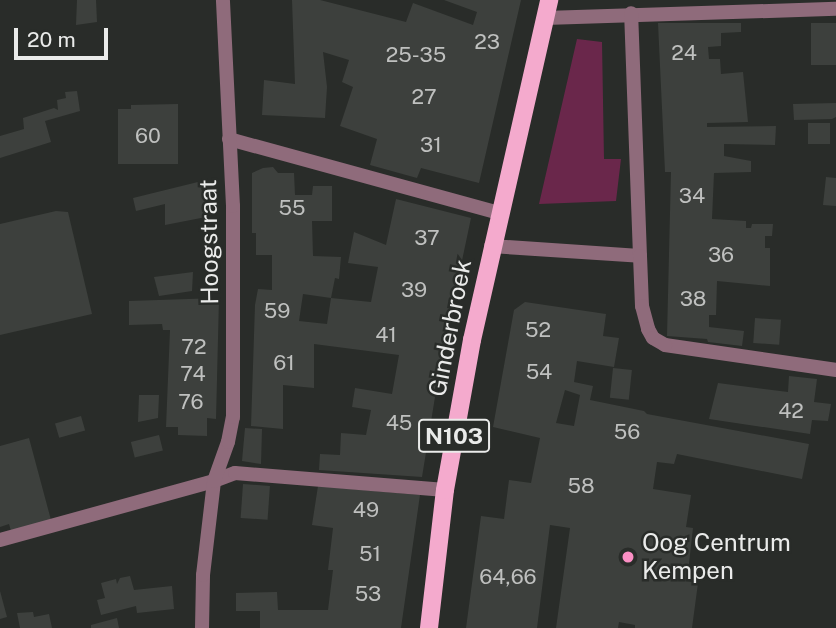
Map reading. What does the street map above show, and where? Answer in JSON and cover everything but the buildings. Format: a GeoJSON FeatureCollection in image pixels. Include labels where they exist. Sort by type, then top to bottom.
{"type":"FeatureCollection","features":[{"type":"Feature","properties":{"kind":"main road","name":"Ginderbroek"},"geometry":{"type":"LineString","coordinates":[[429,628],[445,490],[491,246],[547,9]]}},
{"type":"Feature","properties":{"kind":"street","name":"Hoogstraat"},"geometry":{"type":"LineString","coordinates":[[202,628],[203,575],[214,481],[228,442],[233,417],[233,206],[223,0]]}},
{"type":"Feature","properties":{"kind":"street","name":"Ginderbroek"},"geometry":{"type":"LineString","coordinates":[[547,9],[631,13],[836,9]]}},
{"type":"Feature","properties":{"kind":"street"},"geometry":{"type":"LineString","coordinates":[[631,13],[642,306],[653,338],[666,345],[836,370]]}},
{"type":"Feature","properties":{"kind":"street"},"geometry":{"type":"LineString","coordinates":[[229,139],[500,213]]}},
{"type":"Feature","properties":{"kind":"street","name":"Ginderbroek"},"geometry":{"type":"LineString","coordinates":[[491,246],[640,256]]}},
{"type":"Feature","properties":{"kind":"street"},"geometry":{"type":"LineString","coordinates":[[0,540],[235,473],[445,490]]}},
{"type":"Feature","properties":{"kind":"shaded area"},"geometry":{"type":"Polygon","coordinates":[[[577,39],[602,42],[604,159],[621,159],[616,201],[539,204],[577,39]]]}},
{"type":"Feature","properties":{"kind":"place","name":"Oog Centrum Kempen"},"geometry":{"type":"Point","coordinates":[628,557]}}]}
